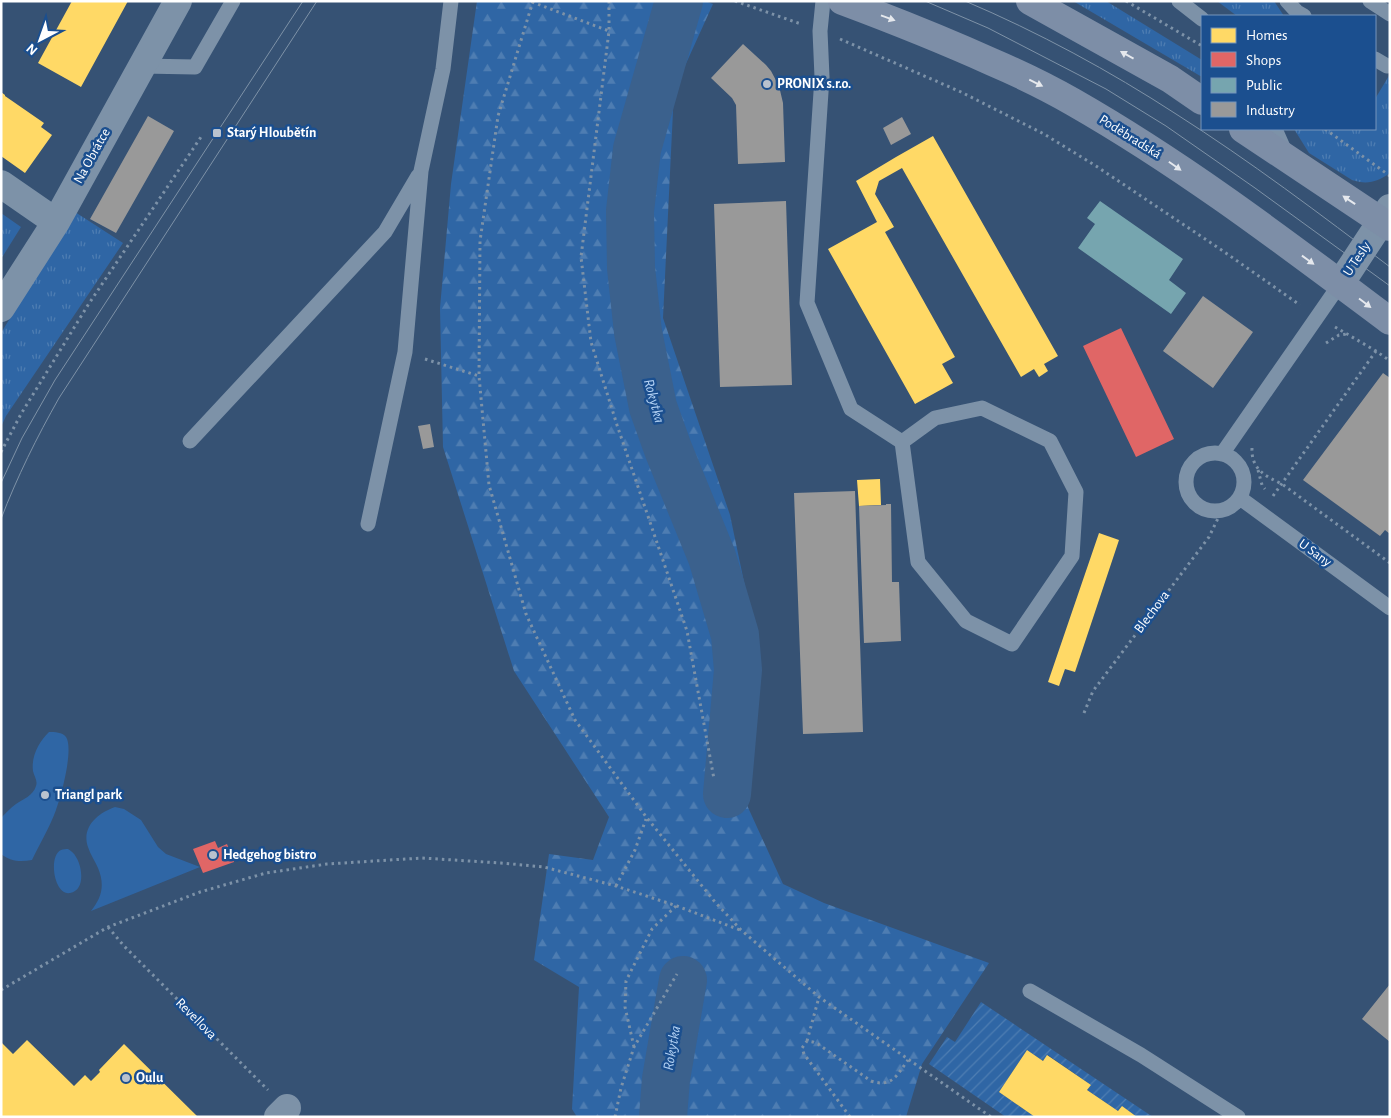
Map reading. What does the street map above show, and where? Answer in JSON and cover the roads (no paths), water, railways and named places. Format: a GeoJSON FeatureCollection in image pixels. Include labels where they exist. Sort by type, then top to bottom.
{"type":"FeatureCollection","features":[{"type":"Feature","properties":{"kind":"main road","name":"Poděbradská"},"geometry":{"type":"LineString","coordinates":[[842,1],[958,47],[1072,101],[1135,139],[1252,220],[1390,322]]}},
{"type":"Feature","properties":{"kind":"main road"},"geometry":{"type":"LineString","coordinates":[[1030,1],[1170,79],[1201,100]]}},
{"type":"Feature","properties":{"kind":"main road"},"geometry":{"type":"LineString","coordinates":[[1244,130],[1288,160],[1387,219]]}},
{"type":"Feature","properties":{"kind":"street","name":"Na Obrátce"},"geometry":{"type":"LineString","coordinates":[[1,308],[56,222],[178,1]]}},
{"type":"Feature","properties":{"kind":"street"},"geometry":{"type":"LineString","coordinates":[[1,184],[56,222]]}},
{"type":"Feature","properties":{"kind":"street","name":"U Tesly"},"geometry":{"type":"LineString","coordinates":[[1340,284],[1387,219]]}},
{"type":"Feature","properties":{"kind":"lane"},"geometry":{"type":"LineString","coordinates":[[142,66],[195,67],[233,1]]}},
{"type":"Feature","properties":{"kind":"lane"},"geometry":{"type":"LineString","coordinates":[[368,524],[405,352],[422,171],[443,69],[451,1]]}},
{"type":"Feature","properties":{"kind":"lane"},"geometry":{"type":"LineString","coordinates":[[823,1],[820,31],[822,77],[807,303],[851,409],[902,442],[918,562],[966,621],[1012,644],[1072,556],[1076,492],[1050,442],[982,408],[935,418],[902,442]]}},
{"type":"Feature","properties":{"kind":"lane"},"geometry":{"type":"LineString","coordinates":[[1178,1],[1201,18]]}},
{"type":"Feature","properties":{"kind":"lane"},"geometry":{"type":"LineString","coordinates":[[1287,1],[1302,15]]}},
{"type":"Feature","properties":{"kind":"lane"},"geometry":{"type":"LineString","coordinates":[[1370,1],[1390,14]]}},
{"type":"Feature","properties":{"kind":"lane"},"geometry":{"type":"LineString","coordinates":[[1275,130],[1288,160]]}},
{"type":"Feature","properties":{"kind":"lane"},"geometry":{"type":"LineString","coordinates":[[190,441],[385,232],[422,171]]}},
{"type":"Feature","properties":{"kind":"lane"},"geometry":{"type":"LineString","coordinates":[[1222,454],[1340,284]]}},
{"type":"Feature","properties":{"kind":"lane"},"geometry":{"type":"LineString","coordinates":[[1212,453],[1231,457],[1243,473],[1245,483],[1240,498],[1231,508],[1221,512],[1202,509],[1194,503],[1186,486],[1189,468],[1203,455],[1212,453]]}},
{"type":"Feature","properties":{"kind":"lane","name":"U Sany"},"geometry":{"type":"LineString","coordinates":[[1240,498],[1390,608]]}},
{"type":"Feature","properties":{"kind":"lane"},"geometry":{"type":"LineString","coordinates":[[1030,991],[1141,1056],[1238,1117]]}},
{"type":"Feature","properties":{"kind":"waterway","name":"Rokytka"},"geometry":{"type":"LineString","coordinates":[[679,1],[637,149],[630,211],[631,268],[638,332],[653,407],[712,557],[735,635],[738,670],[727,794]]}},
{"type":"Feature","properties":{"kind":"waterway","name":"Rokytka"},"geometry":{"type":"LineString","coordinates":[[663,1117],[666,1079],[683,980]]}},
{"type":"Feature","properties":{"kind":"tram line"},"geometry":{"type":"LineString","coordinates":[[1,483],[22,438],[55,380],[303,1]]}},
{"type":"Feature","properties":{"kind":"tram line"},"geometry":{"type":"LineString","coordinates":[[1,519],[28,457],[59,398],[317,1]]}},
{"type":"Feature","properties":{"kind":"tram line"},"geometry":{"type":"LineString","coordinates":[[925,1],[988,28],[1106,89],[1166,126],[1390,286]]}},
{"type":"Feature","properties":{"kind":"tram line"},"geometry":{"type":"LineString","coordinates":[[965,1],[1046,39],[1151,98],[1258,169],[1390,267]]}},
{"type":"Feature","properties":{"kind":"place","name":"PRONIX s.r.o."},"geometry":{"type":"Point","coordinates":[767,84]}},
{"type":"Feature","properties":{"kind":"place","name":"Starý Hloubětín"},"geometry":{"type":"Point","coordinates":[217,133]}},
{"type":"Feature","properties":{"kind":"place","name":"Triangl park"},"geometry":{"type":"Point","coordinates":[45,795]}},
{"type":"Feature","properties":{"kind":"place","name":"Hedgehog bistro"},"geometry":{"type":"Point","coordinates":[213,855]}},
{"type":"Feature","properties":{"kind":"place","name":"Oulu"},"geometry":{"type":"Point","coordinates":[126,1078]}}]}
